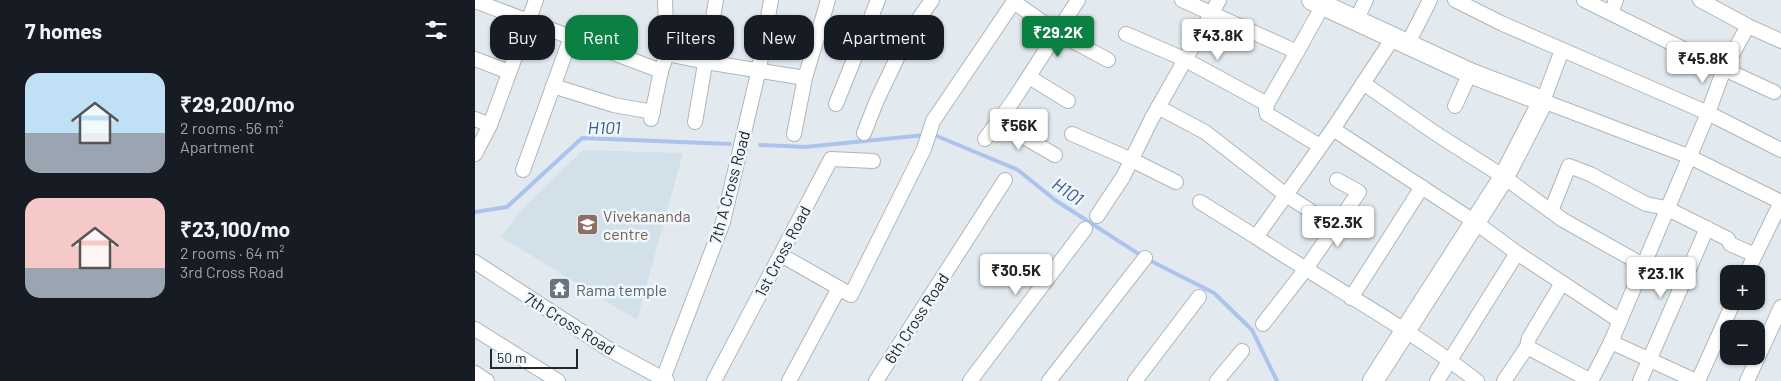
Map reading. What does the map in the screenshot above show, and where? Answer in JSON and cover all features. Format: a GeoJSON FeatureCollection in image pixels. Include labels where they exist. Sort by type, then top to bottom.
{"type":"FeatureCollection","features":[{"type":"Feature","properties":{"kind":"street"},"geometry":{"type":"LineString","coordinates":[[530,15],[535,0]]}},
{"type":"Feature","properties":{"kind":"street"},"geometry":{"type":"LineString","coordinates":[[665,0],[666,15]]}},
{"type":"Feature","properties":{"kind":"street"},"geometry":{"type":"LineString","coordinates":[[695,122],[716,0]]}},
{"type":"Feature","properties":{"kind":"street","name":"7th A Cross Road"},"geometry":{"type":"LineString","coordinates":[[665,380],[723,222],[759,70],[771,0]]}},
{"type":"Feature","properties":{"kind":"street"},"geometry":{"type":"LineString","coordinates":[[794,134],[805,78],[828,0]]}},
{"type":"Feature","properties":{"kind":"street"},"geometry":{"type":"LineString","coordinates":[[836,104],[878,0]]}},
{"type":"Feature","properties":{"kind":"street"},"geometry":{"type":"LineString","coordinates":[[864,133],[877,100],[910,31],[932,0]]}},
{"type":"Feature","properties":{"kind":"street"},"geometry":{"type":"LineString","coordinates":[[985,139],[1029,77],[1077,0]]}},
{"type":"Feature","properties":{"kind":"street"},"geometry":{"type":"LineString","coordinates":[[1182,0],[1297,52]]}},
{"type":"Feature","properties":{"kind":"street"},"geometry":{"type":"LineString","coordinates":[[1097,216],[1123,177],[1184,59],[1219,0]]}},
{"type":"Feature","properties":{"kind":"street"},"geometry":{"type":"LineString","coordinates":[[1356,20],[1366,0]]}},
{"type":"Feature","properties":{"kind":"street"},"geometry":{"type":"LineString","coordinates":[[1256,237],[1333,129],[1363,82],[1400,41],[1430,0]]}},
{"type":"Feature","properties":{"kind":"street"},"geometry":{"type":"LineString","coordinates":[[1455,0],[1562,50],[1708,113],[1781,150]]}},
{"type":"Feature","properties":{"kind":"street"},"geometry":{"type":"LineString","coordinates":[[1584,0],[1774,92]]}},
{"type":"Feature","properties":{"kind":"street"},"geometry":{"type":"LineString","coordinates":[[1611,14],[1616,0]]}},
{"type":"Feature","properties":{"kind":"street"},"geometry":{"type":"LineString","coordinates":[[1701,0],[1748,26],[1781,41]]}},
{"type":"Feature","properties":{"kind":"street"},"geometry":{"type":"LineString","coordinates":[[475,1],[514,15]]}},
{"type":"Feature","properties":{"kind":"street"},"geometry":{"type":"LineString","coordinates":[[781,255],[851,295],[924,149],[933,121],[1014,1],[1057,33],[1108,60]]}},
{"type":"Feature","properties":{"kind":"street"},"geometry":{"type":"LineString","coordinates":[[1321,146],[1267,114],[1266,110],[1267,104],[1297,52],[1317,3],[1470,73],[1688,156],[1781,202],[1750,265]]}},
{"type":"Feature","properties":{"kind":"street"},"geometry":{"type":"LineString","coordinates":[[1527,347],[1591,381],[1620,321],[1688,156],[1708,113],[1724,69],[1748,26]]}},
{"type":"Feature","properties":{"kind":"street"},"geometry":{"type":"LineString","coordinates":[[1127,34],[1184,59],[1267,104]]}},
{"type":"Feature","properties":{"kind":"street"},"geometry":{"type":"LineString","coordinates":[[1373,381],[1504,177],[1543,101],[1562,50]]}},
{"type":"Feature","properties":{"kind":"street"},"geometry":{"type":"LineString","coordinates":[[523,170],[565,53]]}},
{"type":"Feature","properties":{"kind":"street"},"geometry":{"type":"LineString","coordinates":[[475,59],[509,72]]}},
{"type":"Feature","properties":{"kind":"street"},"geometry":{"type":"LineString","coordinates":[[475,154],[490,125],[513,60]]}},
{"type":"Feature","properties":{"kind":"street"},"geometry":{"type":"LineString","coordinates":[[632,60],[661,71]]}},
{"type":"Feature","properties":{"kind":"street"},"geometry":{"type":"LineString","coordinates":[[553,86],[652,116],[665,60]]}},
{"type":"Feature","properties":{"kind":"street"},"geometry":{"type":"LineString","coordinates":[[696,60],[805,78]]}},
{"type":"Feature","properties":{"kind":"street"},"geometry":{"type":"LineString","coordinates":[[1455,106],[1470,73]]}},
{"type":"Feature","properties":{"kind":"street"},"geometry":{"type":"LineString","coordinates":[[1029,77],[1068,100]]}},
{"type":"Feature","properties":{"kind":"street"},"geometry":{"type":"LineString","coordinates":[[1363,82],[1504,177],[1563,220],[1643,265]]}},
{"type":"Feature","properties":{"kind":"street"},"geometry":{"type":"LineString","coordinates":[[1158,107],[1205,132],[1286,195],[1335,227]]}},
{"type":"Feature","properties":{"kind":"street"},"geometry":{"type":"LineString","coordinates":[[475,119],[490,125]]}},
{"type":"Feature","properties":{"kind":"street"},"geometry":{"type":"LineString","coordinates":[[998,122],[1055,155]]}},
{"type":"Feature","properties":{"kind":"street"},"geometry":{"type":"LineString","coordinates":[[1333,129],[1475,222],[1517,253],[1620,321]]}},
{"type":"Feature","properties":{"kind":"street"},"geometry":{"type":"LineString","coordinates":[[1072,134],[1132,160],[1176,182]]}},
{"type":"Feature","properties":{"kind":"street","name":"1st Cross Road"},"geometry":{"type":"LineString","coordinates":[[714,381],[831,159],[873,161]]}},
{"type":"Feature","properties":{"kind":"street"},"geometry":{"type":"LineString","coordinates":[[1551,211],[1569,166],[1590,174],[1646,204],[1667,208],[1728,239],[1730,244],[1755,255]]}},
{"type":"Feature","properties":{"kind":"street","name":"6th Cross Road"},"geometry":{"type":"LineString","coordinates":[[876,381],[1005,180]]}},
{"type":"Feature","properties":{"kind":"street"},"geometry":{"type":"LineString","coordinates":[[1263,324],[1305,270],[1359,192],[1337,180]]}},
{"type":"Feature","properties":{"kind":"street"},"geometry":{"type":"LineString","coordinates":[[1351,298],[1422,187]]}},
{"type":"Feature","properties":{"kind":"street"},"geometry":{"type":"LineString","coordinates":[[1200,202],[1305,270],[1405,330],[1451,360],[1477,381]]}},
{"type":"Feature","properties":{"kind":"street"},"geometry":{"type":"LineString","coordinates":[[1640,381],[1707,228]]}},
{"type":"Feature","properties":{"kind":"street"},"geometry":{"type":"LineString","coordinates":[[970,381],[1085,229]]}},
{"type":"Feature","properties":{"kind":"street"},"geometry":{"type":"LineString","coordinates":[[1437,381],[1517,253]]}},
{"type":"Feature","properties":{"kind":"street"},"geometry":{"type":"LineString","coordinates":[[1049,381],[1145,258]]}},
{"type":"Feature","properties":{"kind":"street","name":"7th Cross Road"},"geometry":{"type":"LineString","coordinates":[[475,262],[610,350],[665,380]]}},
{"type":"Feature","properties":{"kind":"street"},"geometry":{"type":"LineString","coordinates":[[1504,381],[1527,347],[1529,338],[1562,283]]}},
{"type":"Feature","properties":{"kind":"street"},"geometry":{"type":"LineString","coordinates":[[789,381],[839,288]]}},
{"type":"Feature","properties":{"kind":"street"},"geometry":{"type":"LineString","coordinates":[[1135,381],[1199,297]]}},
{"type":"Feature","properties":{"kind":"street"},"geometry":{"type":"LineString","coordinates":[[1747,381],[1781,307]]}},
{"type":"Feature","properties":{"kind":"street"},"geometry":{"type":"LineString","coordinates":[[1611,342],[1697,381],[1730,310]]}},
{"type":"Feature","properties":{"kind":"street"},"geometry":{"type":"LineString","coordinates":[[475,329],[558,381]]}},
{"type":"Feature","properties":{"kind":"street"},"geometry":{"type":"LineString","coordinates":[[1217,381],[1242,350]]}},
{"type":"Feature","properties":{"kind":"street"},"geometry":{"type":"LineString","coordinates":[[475,373],[487,381]]}},
{"type":"Feature","properties":{"kind":"shaded area","name":"Vivekananda centre"},"geometry":{"type":"Polygon","coordinates":[[[583,150],[683,153],[637,320],[501,237],[521,210],[583,150]]]}},
{"type":"Feature","properties":{"kind":"waterway","name":"H101"},"geometry":{"type":"LineString","coordinates":[[932,134],[1018,170],[1055,200],[1145,258],[1214,293],[1252,330],[1277,381]]}},
{"type":"Feature","properties":{"kind":"waterway","name":"H101"},"geometry":{"type":"LineString","coordinates":[[760,145],[805,147],[925,135]]}},
{"type":"Feature","properties":{"kind":"waterway","name":"H101"},"geometry":{"type":"LineString","coordinates":[[475,212],[507,207],[582,138],[730,144]]}},
{"type":"Feature","properties":{"kind":"place","name":"Vivekananda centre"},"geometry":{"type":"Point","coordinates":[587,224]}},
{"type":"Feature","properties":{"kind":"place","name":"Rama temple"},"geometry":{"type":"Point","coordinates":[560,289]}}]}
